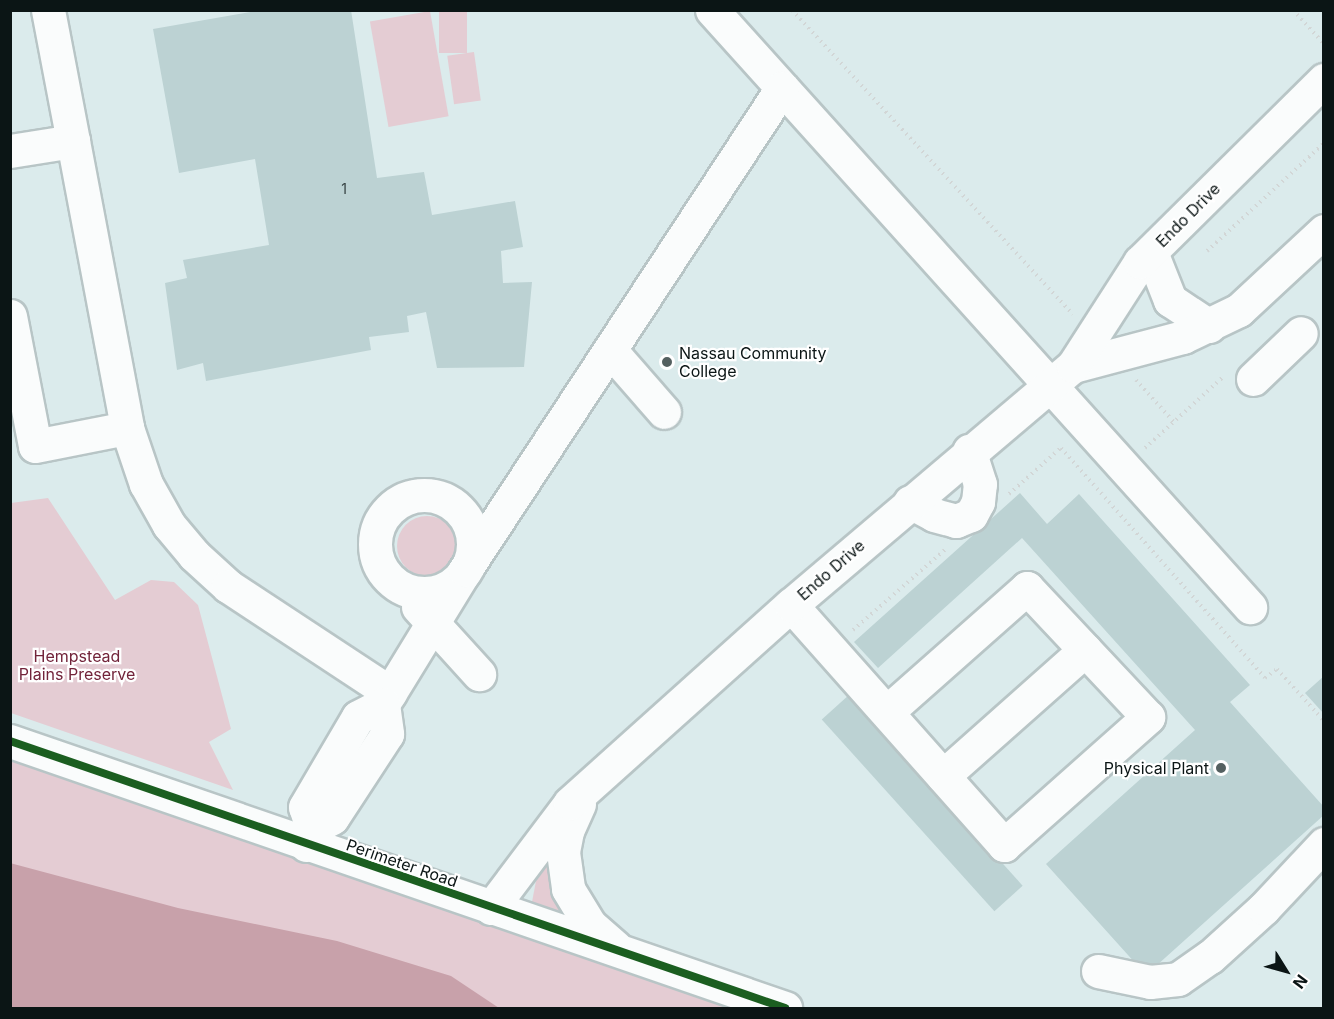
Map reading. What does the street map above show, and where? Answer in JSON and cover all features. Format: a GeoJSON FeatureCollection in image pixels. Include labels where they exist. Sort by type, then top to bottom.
{"type":"FeatureCollection","features":[{"type":"Feature","properties":{"kind":"street"},"geometry":{"type":"LineString","coordinates":[[48,10],[127,428],[146,484],[169,525],[211,573],[387,699]]}},
{"type":"Feature","properties":{"kind":"street"},"geometry":{"type":"LineString","coordinates":[[712,10],[782,88],[1062,375],[1124,467],[1250,607]]}},
{"type":"Feature","properties":{"kind":"street","name":"Endo Drive"},"geometry":{"type":"LineString","coordinates":[[1103,345],[1140,262],[1323,80]]}},
{"type":"Feature","properties":{"kind":"street"},"geometry":{"type":"LineString","coordinates":[[309,836],[332,818],[387,734],[387,699],[432,623],[782,88]]}},
{"type":"Feature","properties":{"kind":"street"},"geometry":{"type":"LineString","coordinates":[[10,151],[73,141]]}},
{"type":"Feature","properties":{"kind":"street","name":"Endo Drive"},"geometry":{"type":"LineString","coordinates":[[491,908],[553,821],[595,780],[791,604],[969,451],[1062,375],[1103,345],[1209,326],[1239,310],[1323,231]]}},
{"type":"Feature","properties":{"kind":"street"},"geometry":{"type":"LineString","coordinates":[[1151,252],[1170,300],[1209,326]]}},
{"type":"Feature","properties":{"kind":"street"},"geometry":{"type":"LineString","coordinates":[[10,316],[35,446],[127,428]]}},
{"type":"Feature","properties":{"kind":"street"},"geometry":{"type":"LineString","coordinates":[[1253,379],[1301,333]]}},
{"type":"Feature","properties":{"kind":"street"},"geometry":{"type":"LineString","coordinates":[[610,350],[664,412]]}},
{"type":"Feature","properties":{"kind":"street"},"geometry":{"type":"LineString","coordinates":[[910,502],[934,516],[956,521],[971,514],[978,502],[980,484],[969,451]]}},
{"type":"Feature","properties":{"kind":"street"},"geometry":{"type":"LineString","coordinates":[[400,588],[424,594],[441,591],[465,570],[473,541],[463,514],[436,496],[412,497],[390,509],[375,539],[382,571],[479,674]]}},
{"type":"Feature","properties":{"kind":"street"},"geometry":{"type":"LineString","coordinates":[[791,604],[1004,845],[1148,717],[1028,588],[887,712]]}},
{"type":"Feature","properties":{"kind":"street"},"geometry":{"type":"LineString","coordinates":[[943,776],[1085,650]]}},
{"type":"Feature","properties":{"kind":"street","name":"Perimeter Road"},"geometry":{"type":"LineString","coordinates":[[10,741],[309,836],[491,908],[785,1008]]}},
{"type":"Feature","properties":{"kind":"street","name":"Endo Drive"},"geometry":{"type":"LineString","coordinates":[[595,780],[567,831],[564,870],[577,907],[619,952]]}},
{"type":"Feature","properties":{"kind":"street"},"geometry":{"type":"LineString","coordinates":[[1098,971],[1150,982],[1178,979],[1210,957],[1256,915],[1323,844]]}},
{"type":"Feature","properties":{"kind":"path"},"geometry":{"type":"LineString","coordinates":[[792,10],[1174,422]]}},
{"type":"Feature","properties":{"kind":"path"},"geometry":{"type":"LineString","coordinates":[[1293,10],[1323,44]]}},
{"type":"Feature","properties":{"kind":"path"},"geometry":{"type":"LineString","coordinates":[[1207,251],[1323,143]]}},
{"type":"Feature","properties":{"kind":"path"},"geometry":{"type":"LineString","coordinates":[[1124,467],[1240,362],[1253,379]]}},
{"type":"Feature","properties":{"kind":"green space"},"geometry":{"type":"Polygon","coordinates":[[[430,11],[449,116],[389,127],[370,22],[430,11]]]}},
{"type":"Feature","properties":{"kind":"green space"},"geometry":{"type":"Polygon","coordinates":[[[439,11],[467,11],[467,53],[439,53],[439,11]]]}},
{"type":"Feature","properties":{"kind":"green space"},"geometry":{"type":"Polygon","coordinates":[[[474,52],[481,101],[454,104],[447,56],[474,52]]]}},
{"type":"Feature","properties":{"kind":"green space","name":"Hempstead Plains Preserve"},"geometry":{"type":"Polygon","coordinates":[[[48,498],[115,600],[151,580],[174,582],[198,605],[231,729],[209,742],[233,790],[11,713],[11,503],[48,498]]]}},
{"type":"Feature","properties":{"kind":"green space"},"geometry":{"type":"Polygon","coordinates":[[[421,516],[433,516],[449,524],[455,534],[457,546],[455,558],[449,568],[433,576],[421,576],[405,568],[397,552],[397,540],[405,524],[421,516]]]}},
{"type":"Feature","properties":{"kind":"green space"},"geometry":{"type":"Polygon","coordinates":[[[11,757],[745,1008],[11,1008],[11,757]]]}},
{"type":"Feature","properties":{"kind":"green space"},"geometry":{"type":"Polygon","coordinates":[[[558,844],[577,919],[535,908],[532,902],[536,881],[558,844]]]}},
{"type":"Feature","properties":{"kind":"shaded area"},"geometry":{"type":"Polygon","coordinates":[[[10,863],[178,908],[337,941],[451,976],[499,1008],[11,1008],[10,863]]]}},
{"type":"Feature","properties":{"kind":"building"},"geometry":{"type":"Polygon","coordinates":[[[261,10],[351,10],[377,178],[424,172],[432,215],[515,201],[523,247],[501,251],[503,283],[532,282],[524,367],[437,368],[426,312],[407,316],[409,332],[369,337],[371,350],[206,381],[203,363],[177,370],[165,283],[187,278],[183,260],[269,245],[255,159],[179,173],[153,29],[261,10]]]}},
{"type":"Feature","properties":{"kind":"building","name":"Physical Plant"},"geometry":{"type":"Polygon","coordinates":[[[1020,493],[1047,524],[1079,494],[1250,685],[1230,702],[1324,807],[1324,815],[1146,975],[1046,864],[1195,730],[1022,538],[878,668],[854,642],[1020,493]]]}},
{"type":"Feature","properties":{"kind":"building"},"geometry":{"type":"Polygon","coordinates":[[[1324,676],[1324,714],[1305,693],[1324,676]]]}},
{"type":"Feature","properties":{"kind":"building"},"geometry":{"type":"Polygon","coordinates":[[[850,694],[1023,886],[994,911],[822,719],[850,694]]]}},
{"type":"Feature","properties":{"kind":"cycle path"},"geometry":{"type":"LineString","coordinates":[[10,741],[785,1008]]}},
{"type":"Feature","properties":{"kind":"place","name":"Nassau Community College"},"geometry":{"type":"Point","coordinates":[667,362]}},
{"type":"Feature","properties":{"kind":"place","name":"Physical Plant"},"geometry":{"type":"Point","coordinates":[1221,768]}}]}
